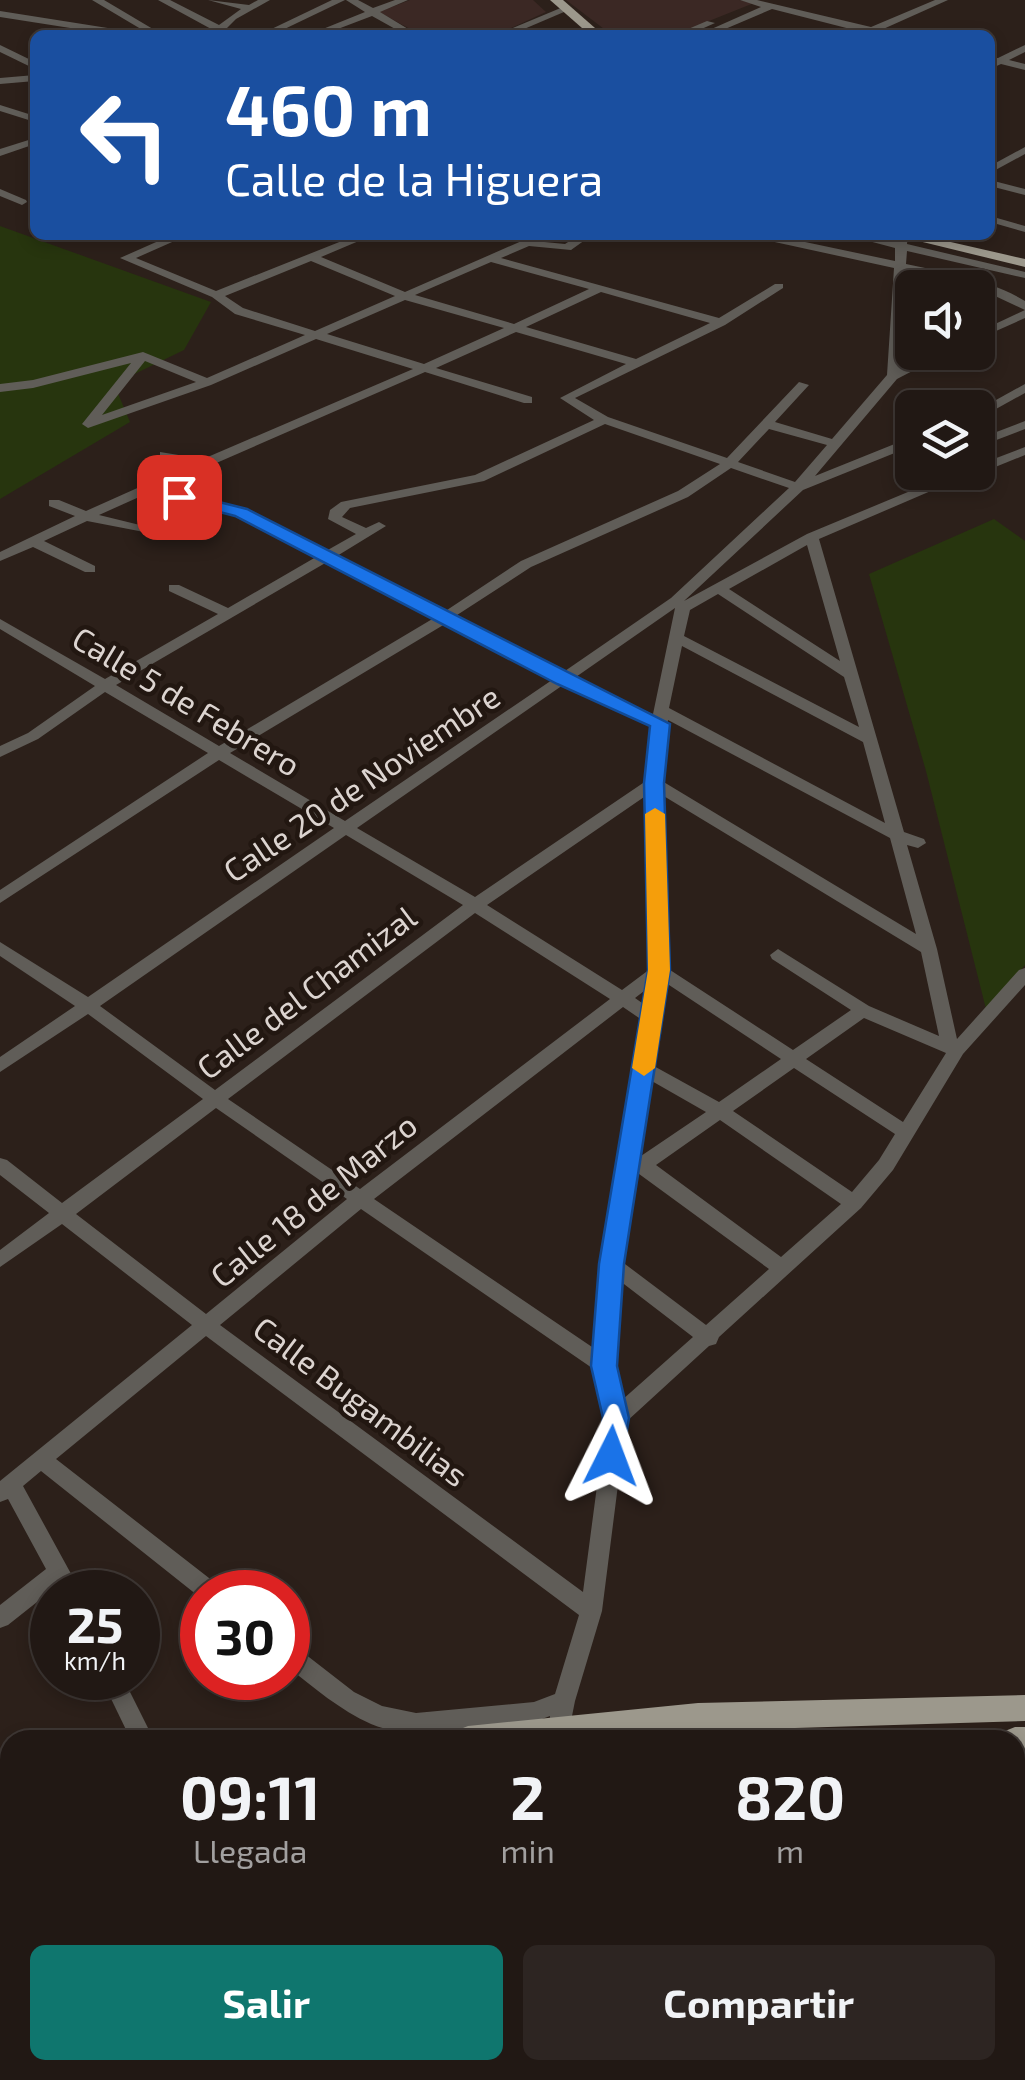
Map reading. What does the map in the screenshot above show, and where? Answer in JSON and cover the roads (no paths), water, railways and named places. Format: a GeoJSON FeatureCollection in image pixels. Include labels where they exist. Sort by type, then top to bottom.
{"type":"FeatureCollection","features":[{"type":"Feature","properties":{"kind":"main road"},"geometry":{"type":"LineString","coordinates":[[542,0],[560,7],[590,30]]}},
{"type":"Feature","properties":{"kind":"main road"},"geometry":{"type":"LineString","coordinates":[[560,7],[579,30]]}},
{"type":"Feature","properties":{"kind":"main road"},"geometry":{"type":"LineString","coordinates":[[912,240],[1023,260]]}},
{"type":"Feature","properties":{"kind":"main road"},"geometry":{"type":"LineString","coordinates":[[953,240],[1023,260]]}},
{"type":"Feature","properties":{"kind":"main road"},"geometry":{"type":"LineString","coordinates":[[506,1730],[562,1715],[698,1717],[1025,1708]]}},
{"type":"Feature","properties":{"kind":"street"},"geometry":{"type":"LineString","coordinates":[[97,0],[149,30]]}},
{"type":"Feature","properties":{"kind":"street"},"geometry":{"type":"LineString","coordinates":[[164,0],[213,30]]}},
{"type":"Feature","properties":{"kind":"street"},"geometry":{"type":"LineString","coordinates":[[213,0],[250,8]]}},
{"type":"Feature","properties":{"kind":"street"},"geometry":{"type":"LineString","coordinates":[[219,30],[265,0]]}},
{"type":"Feature","properties":{"kind":"street"},"geometry":{"type":"LineString","coordinates":[[275,30],[340,0]]}},
{"type":"Feature","properties":{"kind":"street"},"geometry":{"type":"LineString","coordinates":[[350,0],[401,30]]}},
{"type":"Feature","properties":{"kind":"street"},"geometry":{"type":"LineString","coordinates":[[326,30],[403,0]]}},
{"type":"Feature","properties":{"kind":"street"},"geometry":{"type":"LineString","coordinates":[[746,0],[856,30]]}},
{"type":"Feature","properties":{"kind":"street"},"geometry":{"type":"LineString","coordinates":[[704,30],[788,0]]}},
{"type":"Feature","properties":{"kind":"street"},"geometry":{"type":"LineString","coordinates":[[874,30],[943,0]]}},
{"type":"Feature","properties":{"kind":"street"},"geometry":{"type":"LineString","coordinates":[[704,30],[716,30],[767,5]]}},
{"type":"Feature","properties":{"kind":"street"},"geometry":{"type":"LineString","coordinates":[[512,30],[560,7]]}},
{"type":"Feature","properties":{"kind":"street"},"geometry":{"type":"LineString","coordinates":[[0,14],[101,30]]}},
{"type":"Feature","properties":{"kind":"street"},"geometry":{"type":"LineString","coordinates":[[0,48],[30,63]]}},
{"type":"Feature","properties":{"kind":"street"},"geometry":{"type":"LineString","coordinates":[[995,61],[1025,48]]}},
{"type":"Feature","properties":{"kind":"street"},"geometry":{"type":"LineString","coordinates":[[995,62],[1025,67]]}},
{"type":"Feature","properties":{"kind":"street"},"geometry":{"type":"LineString","coordinates":[[0,81],[30,78]]}},
{"type":"Feature","properties":{"kind":"street"},"geometry":{"type":"LineString","coordinates":[[0,108],[30,118]]}},
{"type":"Feature","properties":{"kind":"street"},"geometry":{"type":"LineString","coordinates":[[0,153],[30,143]]}},
{"type":"Feature","properties":{"kind":"street"},"geometry":{"type":"LineString","coordinates":[[995,167],[1025,150]]}},
{"type":"Feature","properties":{"kind":"street"},"geometry":{"type":"LineString","coordinates":[[995,184],[1025,192]]}},
{"type":"Feature","properties":{"kind":"street"},"geometry":{"type":"LineString","coordinates":[[0,192],[22,202]]}},
{"type":"Feature","properties":{"kind":"street"},"geometry":{"type":"LineString","coordinates":[[995,220],[1025,228]]}},
{"type":"Feature","properties":{"kind":"street"},"geometry":{"type":"LineString","coordinates":[[170,240],[126,258],[216,295],[239,311],[528,400]]}},
{"type":"Feature","properties":{"kind":"street"},"geometry":{"type":"LineString","coordinates":[[216,295],[355,240]]}},
{"type":"Feature","properties":{"kind":"street"},"geometry":{"type":"LineString","coordinates":[[143,356],[88,424],[207,382],[528,242],[567,248],[579,240]]}},
{"type":"Feature","properties":{"kind":"street"},"geometry":{"type":"LineString","coordinates":[[779,240],[1004,292],[1025,310],[995,327]]}},
{"type":"Feature","properties":{"kind":"street"},"geometry":{"type":"LineString","coordinates":[[894,376],[901,240]]}},
{"type":"Feature","properties":{"kind":"street"},"geometry":{"type":"LineString","coordinates":[[312,258],[408,297],[637,362]]}},
{"type":"Feature","properties":{"kind":"street"},"geometry":{"type":"LineString","coordinates":[[493,259],[721,322]]}},
{"type":"Feature","properties":{"kind":"street"},"geometry":{"type":"LineString","coordinates":[[779,286],[721,322],[566,398],[604,420],[798,487],[895,449]]}},
{"type":"Feature","properties":{"kind":"street"},"geometry":{"type":"LineString","coordinates":[[0,557],[425,371],[601,288]]}},
{"type":"Feature","properties":{"kind":"street"},"geometry":{"type":"LineString","coordinates":[[0,388],[33,384],[143,356],[207,382]]}},
{"type":"Feature","properties":{"kind":"street"},"geometry":{"type":"LineString","coordinates":[[894,376],[906,370]]}},
{"type":"Feature","properties":{"kind":"street","name":"Calle 20 de Noviembre"},"geometry":{"type":"LineString","coordinates":[[0,1066],[343,828],[679,604],[798,487],[894,376]]}},
{"type":"Feature","properties":{"kind":"street"},"geometry":{"type":"LineString","coordinates":[[0,898],[219,753],[526,564],[683,494],[729,464],[803,385]]}},
{"type":"Feature","properties":{"kind":"street"},"geometry":{"type":"LineString","coordinates":[[995,405],[1025,388]]}},
{"type":"Feature","properties":{"kind":"street"},"geometry":{"type":"LineString","coordinates":[[0,752],[34,736],[104,686],[372,529],[335,519],[336,513],[346,506],[479,478],[604,420]]}},
{"type":"Feature","properties":{"kind":"street"},"geometry":{"type":"LineString","coordinates":[[767,424],[836,444]]}},
{"type":"Feature","properties":{"kind":"street"},"geometry":{"type":"LineString","coordinates":[[995,437],[1025,426]]}},
{"type":"Feature","properties":{"kind":"street"},"geometry":{"type":"LineString","coordinates":[[995,462],[1025,451]]}},
{"type":"Feature","properties":{"kind":"street"},"geometry":{"type":"LineString","coordinates":[[165,455],[207,464]]}},
{"type":"Feature","properties":{"kind":"street"},"geometry":{"type":"LineString","coordinates":[[148,489],[241,512],[564,680],[660,717],[918,843]]}},
{"type":"Feature","properties":{"kind":"street"},"geometry":{"type":"LineString","coordinates":[[310,1671],[346,1699],[378,1716],[416,1724],[534,1712],[562,1715],[591,1611],[616,1418],[604,1366],[612,1264],[635,1164],[659,970],[654,783],[660,717],[678,638],[679,604],[720,589],[812,536],[925,490]]}},
{"type":"Feature","properties":{"kind":"street"},"geometry":{"type":"LineString","coordinates":[[54,504],[139,529]]}},
{"type":"Feature","properties":{"kind":"street"},"geometry":{"type":"LineString","coordinates":[[812,536],[954,1048]]}},
{"type":"Feature","properties":{"kind":"street"},"geometry":{"type":"LineString","coordinates":[[32,541],[90,569]]}},
{"type":"Feature","properties":{"kind":"street"},"geometry":{"type":"LineString","coordinates":[[174,588],[228,613]]}},
{"type":"Feature","properties":{"kind":"street"},"geometry":{"type":"LineString","coordinates":[[720,589],[850,675]]}},
{"type":"Feature","properties":{"kind":"street","name":"Calle 5 de Febrero"},"geometry":{"type":"LineString","coordinates":[[0,623],[475,906],[651,1016]]}},
{"type":"Feature","properties":{"kind":"street"},"geometry":{"type":"LineString","coordinates":[[678,638],[869,739]]}},
{"type":"Feature","properties":{"kind":"street"},"geometry":{"type":"LineString","coordinates":[[654,783],[929,949]]}},
{"type":"Feature","properties":{"kind":"street","name":"Calle del Chamizal"},"geometry":{"type":"LineString","coordinates":[[0,1260],[475,906],[654,783]]}},
{"type":"Feature","properties":{"kind":"street"},"geometry":{"type":"LineString","coordinates":[[0,948],[604,1366]]}},
{"type":"Feature","properties":{"kind":"street"},"geometry":{"type":"LineString","coordinates":[[778,955],[863,1010],[954,1048]]}},
{"type":"Feature","properties":{"kind":"street"},"geometry":{"type":"LineString","coordinates":[[659,970],[907,1133]]}},
{"type":"Feature","properties":{"kind":"street","name":"Calle 18 de Marzo"},"geometry":{"type":"LineString","coordinates":[[5,1488],[362,1198],[659,970]]}},
{"type":"Feature","properties":{"kind":"street"},"geometry":{"type":"LineString","coordinates":[[616,1418],[854,1203],[907,1133],[954,1048],[1025,974]]}},
{"type":"Feature","properties":{"kind":"street"},"geometry":{"type":"LineString","coordinates":[[635,1164],[721,1112],[863,1010]]}},
{"type":"Feature","properties":{"kind":"street"},"geometry":{"type":"LineString","coordinates":[[644,1068],[721,1112],[854,1203]]}},
{"type":"Feature","properties":{"kind":"street","name":"Calle Bugambilias"},"geometry":{"type":"LineString","coordinates":[[0,1164],[207,1326],[591,1611]]}},
{"type":"Feature","properties":{"kind":"street"},"geometry":{"type":"LineString","coordinates":[[635,1164],[783,1269]]}},
{"type":"Feature","properties":{"kind":"street"},"geometry":{"type":"LineString","coordinates":[[612,1264],[709,1338]]}},
{"type":"Feature","properties":{"kind":"street"},"geometry":{"type":"LineString","coordinates":[[41,1459],[182,1570]]}},
{"type":"Feature","properties":{"kind":"street"},"geometry":{"type":"LineString","coordinates":[[5,1488],[59,1570]]}},
{"type":"Feature","properties":{"kind":"street"},"geometry":{"type":"LineString","coordinates":[[0,1618],[30,1594]]}},
{"type":"Feature","properties":{"kind":"street"},"geometry":{"type":"LineString","coordinates":[[123,1700],[138,1730]]}}]}
